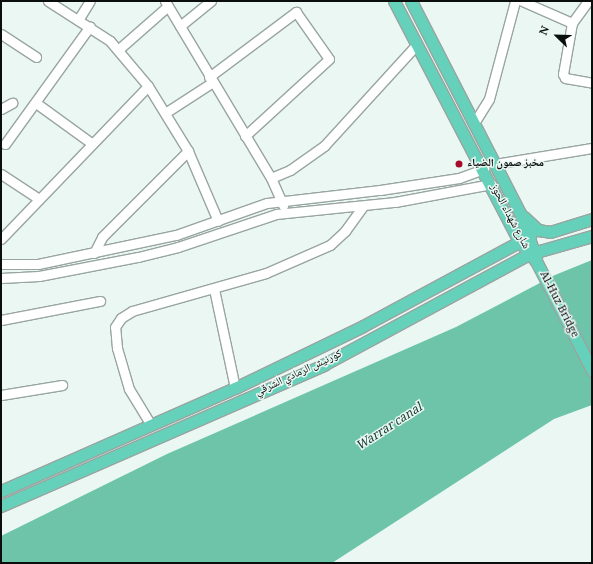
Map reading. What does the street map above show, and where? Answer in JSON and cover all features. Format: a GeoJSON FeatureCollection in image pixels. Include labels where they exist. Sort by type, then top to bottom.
{"type":"FeatureCollection","features":[{"type":"Feature","properties":{"kind":"main road","name":"شارع شهداء الحوز"},"geometry":{"type":"LineString","coordinates":[[412,1],[520,213],[530,236],[533,256]]}},
{"type":"Feature","properties":{"kind":"main road","name":"شارع شهداء الحوز"},"geometry":{"type":"LineString","coordinates":[[397,5],[484,169],[519,241],[533,256]]}},
{"type":"Feature","properties":{"kind":"main road"},"geometry":{"type":"LineString","coordinates":[[520,213],[544,232],[587,221],[590,236]]}},
{"type":"Feature","properties":{"kind":"main road"},"geometry":{"type":"LineString","coordinates":[[498,252],[509,235],[508,219]]}},
{"type":"Feature","properties":{"kind":"main road","name":"كورنيش الرمادي الشرقي"},"geometry":{"type":"LineString","coordinates":[[1,491],[235,388],[362,326],[530,236]]}},
{"type":"Feature","properties":{"kind":"main road","name":"كورنيش الرمادي الشرقي"},"geometry":{"type":"LineString","coordinates":[[1,506],[323,365],[533,256],[590,236]]}},
{"type":"Feature","properties":{"kind":"main road","name":"Al-Huz Bridge"},"geometry":{"type":"LineString","coordinates":[[533,256],[592,370]]}},
{"type":"Feature","properties":{"kind":"main road"},"geometry":{"type":"LineString","coordinates":[[90,451],[95,464]]}},
{"type":"Feature","properties":{"kind":"street"},"geometry":{"type":"LineString","coordinates":[[48,1],[90,26],[119,50],[148,86],[188,151],[218,221]]}},
{"type":"Feature","properties":{"kind":"street"},"geometry":{"type":"LineString","coordinates":[[78,20],[90,1]]}},
{"type":"Feature","properties":{"kind":"street"},"geometry":{"type":"LineString","coordinates":[[180,26],[211,1]]}},
{"type":"Feature","properties":{"kind":"street"},"geometry":{"type":"LineString","coordinates":[[397,5],[412,1]]}},
{"type":"Feature","properties":{"kind":"street"},"geometry":{"type":"LineString","coordinates":[[474,123],[489,99],[515,1]]}},
{"type":"Feature","properties":{"kind":"street"},"geometry":{"type":"LineString","coordinates":[[522,1],[572,24]]}},
{"type":"Feature","properties":{"kind":"street"},"geometry":{"type":"LineString","coordinates":[[588,1],[572,24],[563,74],[565,78],[592,83]]}},
{"type":"Feature","properties":{"kind":"street"},"geometry":{"type":"LineString","coordinates":[[119,50],[166,3],[271,178],[285,212]]}},
{"type":"Feature","properties":{"kind":"street"},"geometry":{"type":"LineString","coordinates":[[165,113],[296,12],[329,59],[245,136]]}},
{"type":"Feature","properties":{"kind":"street"},"geometry":{"type":"LineString","coordinates":[[5,144],[90,26]]}},
{"type":"Feature","properties":{"kind":"street"},"geometry":{"type":"LineString","coordinates":[[1,34],[36,57]]}},
{"type":"Feature","properties":{"kind":"street"},"geometry":{"type":"LineString","coordinates":[[271,178],[290,170],[324,146],[418,44]]}},
{"type":"Feature","properties":{"kind":"street"},"geometry":{"type":"LineString","coordinates":[[1,239],[91,143],[148,86]]}},
{"type":"Feature","properties":{"kind":"street"},"geometry":{"type":"LineString","coordinates":[[1,109],[12,103]]}},
{"type":"Feature","properties":{"kind":"street"},"geometry":{"type":"LineString","coordinates":[[36,103],[91,143]]}},
{"type":"Feature","properties":{"kind":"street"},"geometry":{"type":"LineString","coordinates":[[495,164],[592,148]]}},
{"type":"Feature","properties":{"kind":"street"},"geometry":{"type":"LineString","coordinates":[[94,253],[102,237],[188,151]]}},
{"type":"Feature","properties":{"kind":"street"},"geometry":{"type":"LineString","coordinates":[[1,264],[38,264],[176,235],[218,221],[260,204],[388,189],[459,178],[484,169]]}},
{"type":"Feature","properties":{"kind":"street"},"geometry":{"type":"LineString","coordinates":[[1,174],[39,199]]}},
{"type":"Feature","properties":{"kind":"street"},"geometry":{"type":"LineString","coordinates":[[1,278],[39,276],[138,257],[200,240],[257,218],[285,212],[363,206],[491,184]]}},
{"type":"Feature","properties":{"kind":"street"},"geometry":{"type":"LineString","coordinates":[[151,425],[128,389],[117,348],[115,327],[132,311],[214,289],[266,273],[330,246],[345,231],[363,206]]}},
{"type":"Feature","properties":{"kind":"street"},"geometry":{"type":"LineString","coordinates":[[214,289],[235,388]]}},
{"type":"Feature","properties":{"kind":"street"},"geometry":{"type":"LineString","coordinates":[[1,320],[100,301]]}},
{"type":"Feature","properties":{"kind":"street"},"geometry":{"type":"LineString","coordinates":[[1,395],[62,385]]}},
{"type":"Feature","properties":{"kind":"water","name":"Warrar canal"},"geometry":{"type":"Polygon","coordinates":[[[592,260],[592,405],[554,419],[332,563],[1,563],[1,536],[167,454],[456,327],[555,275],[592,260]]]}},
{"type":"Feature","properties":{"kind":"place","name":"مخبز صمون الضياء"},"geometry":{"type":"Point","coordinates":[459,164]}}]}
